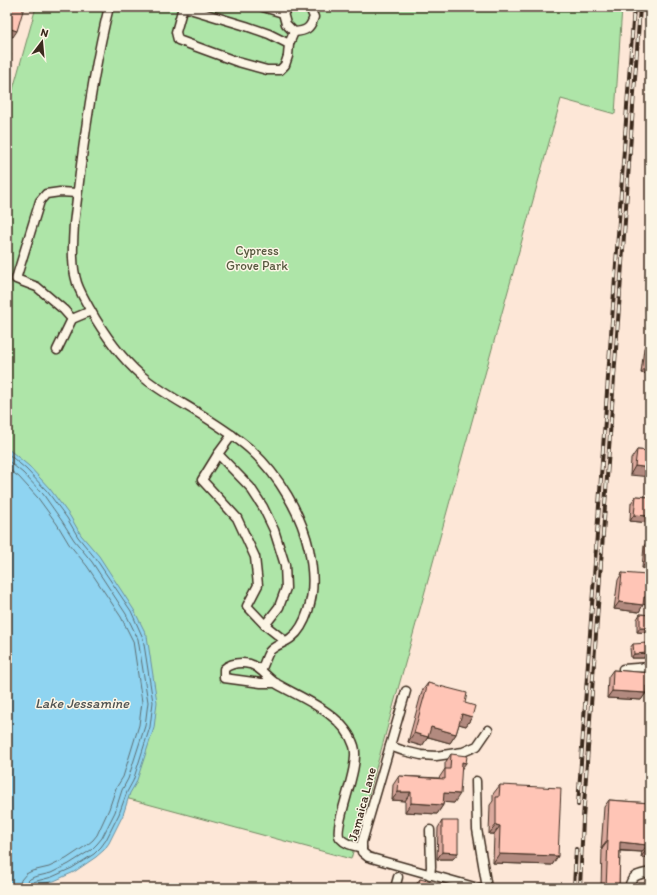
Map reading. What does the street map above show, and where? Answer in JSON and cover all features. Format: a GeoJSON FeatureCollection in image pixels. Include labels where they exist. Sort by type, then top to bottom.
{"type":"FeatureCollection","features":[{"type":"Feature","properties":{"kind":"street"},"geometry":{"type":"LineString","coordinates":[[109,7],[93,79],[77,193],[73,246],[74,270],[84,299],[91,311],[110,341],[129,363],[148,380],[232,435],[252,452],[270,470],[286,493],[298,515],[307,541],[311,560],[314,581],[312,598],[308,612],[301,626],[292,638],[270,651],[261,670]]}},
{"type":"Feature","properties":{"kind":"street"},"geometry":{"type":"LineString","coordinates":[[289,44],[269,34],[183,7],[176,32],[178,40],[238,62],[267,70],[280,70],[285,65],[288,56],[289,44],[294,32]]}},
{"type":"Feature","properties":{"kind":"street"},"geometry":{"type":"LineString","coordinates":[[263,7],[286,10],[286,24],[294,32]]}},
{"type":"Feature","properties":{"kind":"street"},"geometry":{"type":"LineString","coordinates":[[294,32],[303,31],[311,26],[314,17],[310,8],[308,7]]}},
{"type":"Feature","properties":{"kind":"street"},"geometry":{"type":"LineString","coordinates":[[72,319],[64,310],[37,287],[16,280],[40,201],[46,194],[60,192],[77,193]]}},
{"type":"Feature","properties":{"kind":"street"},"geometry":{"type":"LineString","coordinates":[[57,350],[72,319],[91,311]]}},
{"type":"Feature","properties":{"kind":"street"},"geometry":{"type":"LineString","coordinates":[[232,435],[202,480],[237,518],[255,557],[258,585],[247,606],[265,625],[285,641]]}},
{"type":"Feature","properties":{"kind":"street"},"geometry":{"type":"LineString","coordinates":[[218,454],[250,487],[263,506],[274,530],[285,565],[286,588],[279,607],[265,625]]}},
{"type":"Feature","properties":{"kind":"street"},"geometry":{"type":"LineString","coordinates":[[276,683],[261,683],[224,678],[224,669],[230,664],[251,664],[261,670],[276,683],[323,709],[347,732],[354,745],[354,757],[352,776],[338,832],[340,838],[353,846],[362,848]]}},
{"type":"Feature","properties":{"kind":"street"},"geometry":{"type":"LineString","coordinates":[[623,669],[650,667]]}},
{"type":"Feature","properties":{"kind":"street","name":"Jamaica Lane"},"geometry":{"type":"LineString","coordinates":[[406,691],[362,842],[362,852],[368,857],[478,888]]}},
{"type":"Feature","properties":{"kind":"street"},"geometry":{"type":"LineString","coordinates":[[390,746],[421,755],[436,756],[463,752],[477,746],[488,730]]}},
{"type":"Feature","properties":{"kind":"street"},"geometry":{"type":"LineString","coordinates":[[476,781],[477,829],[487,888]]}},
{"type":"Feature","properties":{"kind":"street"},"geometry":{"type":"LineString","coordinates":[[430,830],[430,875]]}},
{"type":"Feature","properties":{"kind":"street"},"geometry":{"type":"LineString","coordinates":[[629,888],[630,881],[636,876],[650,872]]}},
{"type":"Feature","properties":{"kind":"street"},"geometry":{"type":"LineString","coordinates":[[395,888],[398,877]]}},
{"type":"Feature","properties":{"kind":"green space","name":"Cypress Grove Park"},"geometry":{"type":"Polygon","coordinates":[[[36,7],[622,7],[615,114],[561,99],[351,859],[7,766],[7,111],[36,7]]]}},
{"type":"Feature","properties":{"kind":"water","name":"Lake Jessamine"},"geometry":{"type":"Polygon","coordinates":[[[7,448],[29,466],[50,489],[70,516],[81,535],[99,556],[134,610],[147,636],[157,702],[154,728],[136,783],[130,793],[123,815],[109,843],[96,857],[74,872],[54,881],[31,888],[7,888],[7,448]]]}},
{"type":"Feature","properties":{"kind":"building"},"geometry":{"type":"Polygon","coordinates":[[[7,7],[24,7],[17,31],[8,28],[7,32],[7,7]]]}},
{"type":"Feature","properties":{"kind":"building"},"geometry":{"type":"Polygon","coordinates":[[[7,52],[11,54],[8,66],[7,65],[7,52]]]}},
{"type":"Feature","properties":{"kind":"building"},"geometry":{"type":"Polygon","coordinates":[[[648,342],[650,342],[650,368],[646,367],[648,342]]]}},
{"type":"Feature","properties":{"kind":"building"},"geometry":{"type":"Polygon","coordinates":[[[637,450],[650,451],[650,468],[635,466],[637,450]]]}},
{"type":"Feature","properties":{"kind":"building"},"geometry":{"type":"Polygon","coordinates":[[[636,496],[650,497],[650,516],[634,515],[636,496]]]}},
{"type":"Feature","properties":{"kind":"building"},"geometry":{"type":"Polygon","coordinates":[[[650,537],[650,559],[648,559],[650,537]]]}},
{"type":"Feature","properties":{"kind":"building"},"geometry":{"type":"Polygon","coordinates":[[[622,573],[647,575],[646,578],[650,579],[650,598],[644,597],[643,605],[619,602],[622,573]]]}},
{"type":"Feature","properties":{"kind":"building"},"geometry":{"type":"Polygon","coordinates":[[[640,614],[650,615],[650,628],[640,628],[640,614]]]}},
{"type":"Feature","properties":{"kind":"building"},"geometry":{"type":"Polygon","coordinates":[[[647,643],[647,653],[634,654],[633,644],[647,643]]]}},
{"type":"Feature","properties":{"kind":"building"},"geometry":{"type":"Polygon","coordinates":[[[613,670],[650,673],[650,686],[646,686],[646,693],[612,691],[613,670]]]}},
{"type":"Feature","properties":{"kind":"building"},"geometry":{"type":"Polygon","coordinates":[[[428,683],[467,693],[465,703],[475,706],[472,717],[462,714],[456,734],[431,727],[428,737],[414,733],[428,683]]]}},
{"type":"Feature","properties":{"kind":"building"},"geometry":{"type":"Polygon","coordinates":[[[451,754],[467,756],[466,763],[462,762],[460,794],[444,793],[443,805],[411,803],[411,792],[398,792],[399,776],[445,779],[445,769],[450,769],[451,754]]]}},
{"type":"Feature","properties":{"kind":"building"},"geometry":{"type":"Polygon","coordinates":[[[500,785],[561,788],[558,856],[499,854],[500,826],[496,825],[496,797],[499,797],[500,785]]]}},
{"type":"Feature","properties":{"kind":"building"},"geometry":{"type":"Polygon","coordinates":[[[609,800],[650,803],[650,849],[647,849],[647,845],[620,842],[619,888],[606,888],[609,800]]]}},
{"type":"Feature","properties":{"kind":"building"},"geometry":{"type":"Polygon","coordinates":[[[442,821],[458,821],[458,853],[442,852],[442,821]]]}},
{"type":"Feature","properties":{"kind":"building"},"geometry":{"type":"Polygon","coordinates":[[[420,879],[435,883],[434,888],[418,888],[420,879]]]}},
{"type":"Feature","properties":{"kind":"railway"},"geometry":{"type":"LineString","coordinates":[[578,805],[634,7]]}},
{"type":"Feature","properties":{"kind":"railway"},"geometry":{"type":"LineString","coordinates":[[580,888],[583,819],[640,7]]}},
{"type":"Feature","properties":{"kind":"railway"},"geometry":{"type":"LineString","coordinates":[[574,888],[576,849]]}}]}
